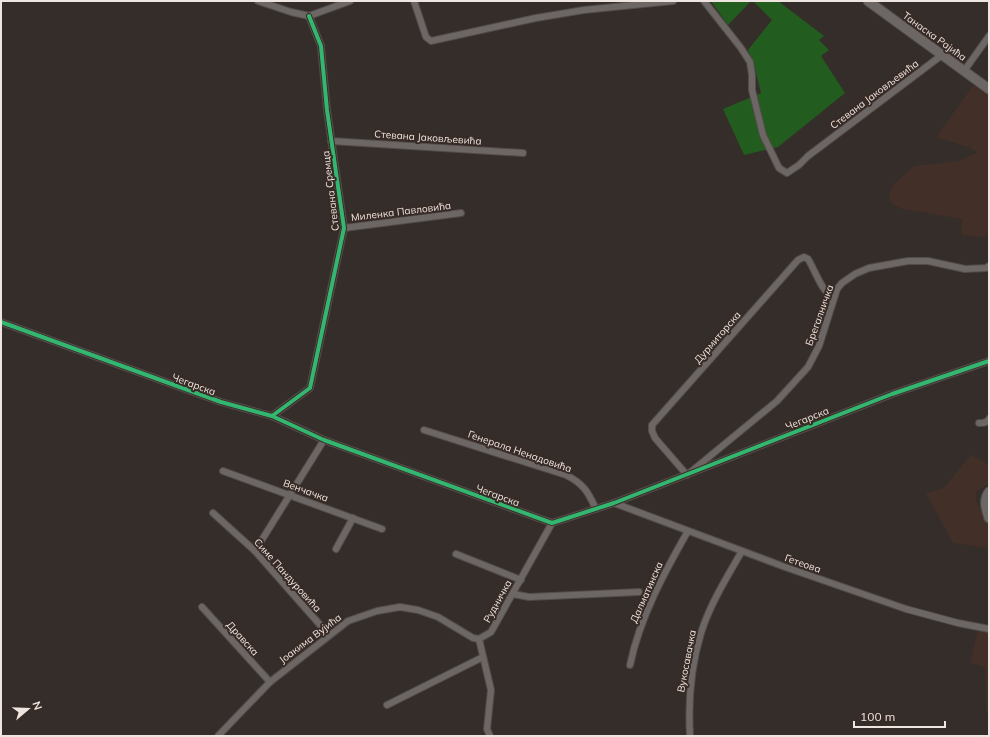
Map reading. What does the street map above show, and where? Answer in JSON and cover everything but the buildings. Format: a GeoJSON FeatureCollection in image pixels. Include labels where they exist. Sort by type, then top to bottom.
{"type":"FeatureCollection","features":[{"type":"Feature","properties":{"kind":"street"},"geometry":{"type":"LineString","coordinates":[[258,1],[291,12],[309,16],[350,1]]}},
{"type":"Feature","properties":{"kind":"street"},"geometry":{"type":"LineString","coordinates":[[414,1],[426,37],[431,41],[536,18],[584,10],[658,4],[673,1]]}},
{"type":"Feature","properties":{"kind":"street","name":"Стевана Јаковљевића"},"geometry":{"type":"LineString","coordinates":[[704,1],[741,48],[750,62],[752,90],[763,135],[779,168],[787,173],[942,55]]}},
{"type":"Feature","properties":{"kind":"street","name":"Танаска Рајића"},"geometry":{"type":"LineString","coordinates":[[868,1],[989,89]]}},
{"type":"Feature","properties":{"kind":"street","name":"Стевана Сремца"},"geometry":{"type":"LineString","coordinates":[[272,416],[310,388],[344,228],[327,110],[321,46],[309,16]]}},
{"type":"Feature","properties":{"kind":"street"},"geometry":{"type":"LineString","coordinates":[[964,71],[989,36]]}},
{"type":"Feature","properties":{"kind":"street","name":"Стевана Јаковљевића"},"geometry":{"type":"LineString","coordinates":[[331,141],[523,153]]}},
{"type":"Feature","properties":{"kind":"street","name":"Миленка Павловића"},"geometry":{"type":"LineString","coordinates":[[344,228],[461,213]]}},
{"type":"Feature","properties":{"kind":"street","name":"Дурмиторска"},"geometry":{"type":"LineString","coordinates":[[687,475],[655,438],[652,431],[652,425],[798,260],[804,257],[808,259],[823,287],[829,295],[834,298]]}},
{"type":"Feature","properties":{"kind":"street","name":"Брегалничка"},"geometry":{"type":"LineString","coordinates":[[687,475],[777,401],[808,367],[819,346],[837,289],[842,283],[855,274],[869,268],[908,261],[928,261],[965,269],[986,268],[989,266]]}},
{"type":"Feature","properties":{"kind":"street","name":"Чегарска"},"geometry":{"type":"LineString","coordinates":[[1,322],[221,402],[272,416],[324,440],[552,523],[614,503],[892,394],[989,361]]}},
{"type":"Feature","properties":{"kind":"street"},"geometry":{"type":"LineString","coordinates":[[979,423],[988,421],[989,419]]}},
{"type":"Feature","properties":{"kind":"street","name":"Генерала Ненадовића"},"geometry":{"type":"LineString","coordinates":[[424,430],[566,475],[579,482],[590,496],[596,509]]}},
{"type":"Feature","properties":{"kind":"street"},"geometry":{"type":"LineString","coordinates":[[256,551],[324,440]]}},
{"type":"Feature","properties":{"kind":"street","name":"Венчачка"},"geometry":{"type":"LineString","coordinates":[[223,471],[382,529]]}},
{"type":"Feature","properties":{"kind":"street"},"geometry":{"type":"LineString","coordinates":[[989,492],[985,507],[989,518]]}},
{"type":"Feature","properties":{"kind":"street","name":"Гетеова"},"geometry":{"type":"LineString","coordinates":[[614,503],[785,567],[906,608],[958,623],[989,629]]}},
{"type":"Feature","properties":{"kind":"street","name":"Симе Пандуровића"},"geometry":{"type":"LineString","coordinates":[[213,513],[256,551],[328,635]]}},
{"type":"Feature","properties":{"kind":"street"},"geometry":{"type":"LineString","coordinates":[[336,549],[353,518]]}},
{"type":"Feature","properties":{"kind":"street","name":"Рудничка"},"geometry":{"type":"LineString","coordinates":[[479,639],[491,632],[552,523]]}},
{"type":"Feature","properties":{"kind":"street","name":"Далматинска"},"geometry":{"type":"LineString","coordinates":[[630,665],[638,634],[653,599],[669,565],[688,531]]}},
{"type":"Feature","properties":{"kind":"street","name":"Вукосавачка"},"geometry":{"type":"LineString","coordinates":[[690,736],[689,696],[701,632],[711,607],[742,551]]}},
{"type":"Feature","properties":{"kind":"street"},"geometry":{"type":"LineString","coordinates":[[456,554],[521,580]]}},
{"type":"Feature","properties":{"kind":"street"},"geometry":{"type":"LineString","coordinates":[[513,594],[529,597],[639,592]]}},
{"type":"Feature","properties":{"kind":"street","name":"Дравска"},"geometry":{"type":"LineString","coordinates":[[202,607],[270,682]]}},
{"type":"Feature","properties":{"kind":"street","name":"Јоакима Вујића"},"geometry":{"type":"LineString","coordinates":[[218,736],[270,682],[328,635],[348,621],[377,611],[400,607],[418,610],[438,617],[473,638],[479,639]]}},
{"type":"Feature","properties":{"kind":"street"},"geometry":{"type":"LineString","coordinates":[[479,639],[491,690],[487,730],[490,736]]}},
{"type":"Feature","properties":{"kind":"street"},"geometry":{"type":"LineString","coordinates":[[387,705],[484,657]]}},
{"type":"Feature","properties":{"kind":"shaded area"},"geometry":{"type":"Polygon","coordinates":[[[973,86],[977,86],[989,95],[989,234],[983,237],[961,235],[962,219],[904,209],[893,205],[889,197],[892,186],[914,166],[958,161],[979,152],[969,148],[973,140],[968,147],[936,137],[973,86]]]}},
{"type":"Feature","properties":{"kind":"shaded area"},"geometry":{"type":"Polygon","coordinates":[[[971,455],[984,461],[989,467],[989,483],[976,492],[976,500],[989,527],[989,548],[953,543],[926,493],[944,488],[971,455]]]}},
{"type":"Feature","properties":{"kind":"shaded area"},"geometry":{"type":"Polygon","coordinates":[[[978,630],[989,632],[989,713],[986,713],[985,667],[970,663],[978,630]]]}},
{"type":"Feature","properties":{"kind":"green space"},"geometry":{"type":"Polygon","coordinates":[[[711,1],[751,1],[728,25],[711,1]]]}},
{"type":"Feature","properties":{"kind":"green space"},"geometry":{"type":"Polygon","coordinates":[[[753,1],[778,1],[824,36],[819,40],[829,50],[821,56],[845,93],[778,147],[744,155],[723,109],[761,93],[755,69],[748,50],[772,20],[753,1]]]}},
{"type":"Feature","properties":{"kind":"cycle path"},"geometry":{"type":"LineString","coordinates":[[272,416],[310,388],[344,228],[327,110],[321,46],[309,16]]}},
{"type":"Feature","properties":{"kind":"cycle path"},"geometry":{"type":"LineString","coordinates":[[1,322],[221,402],[272,416],[324,440],[552,523],[614,503],[892,394],[989,361]]}}]}
